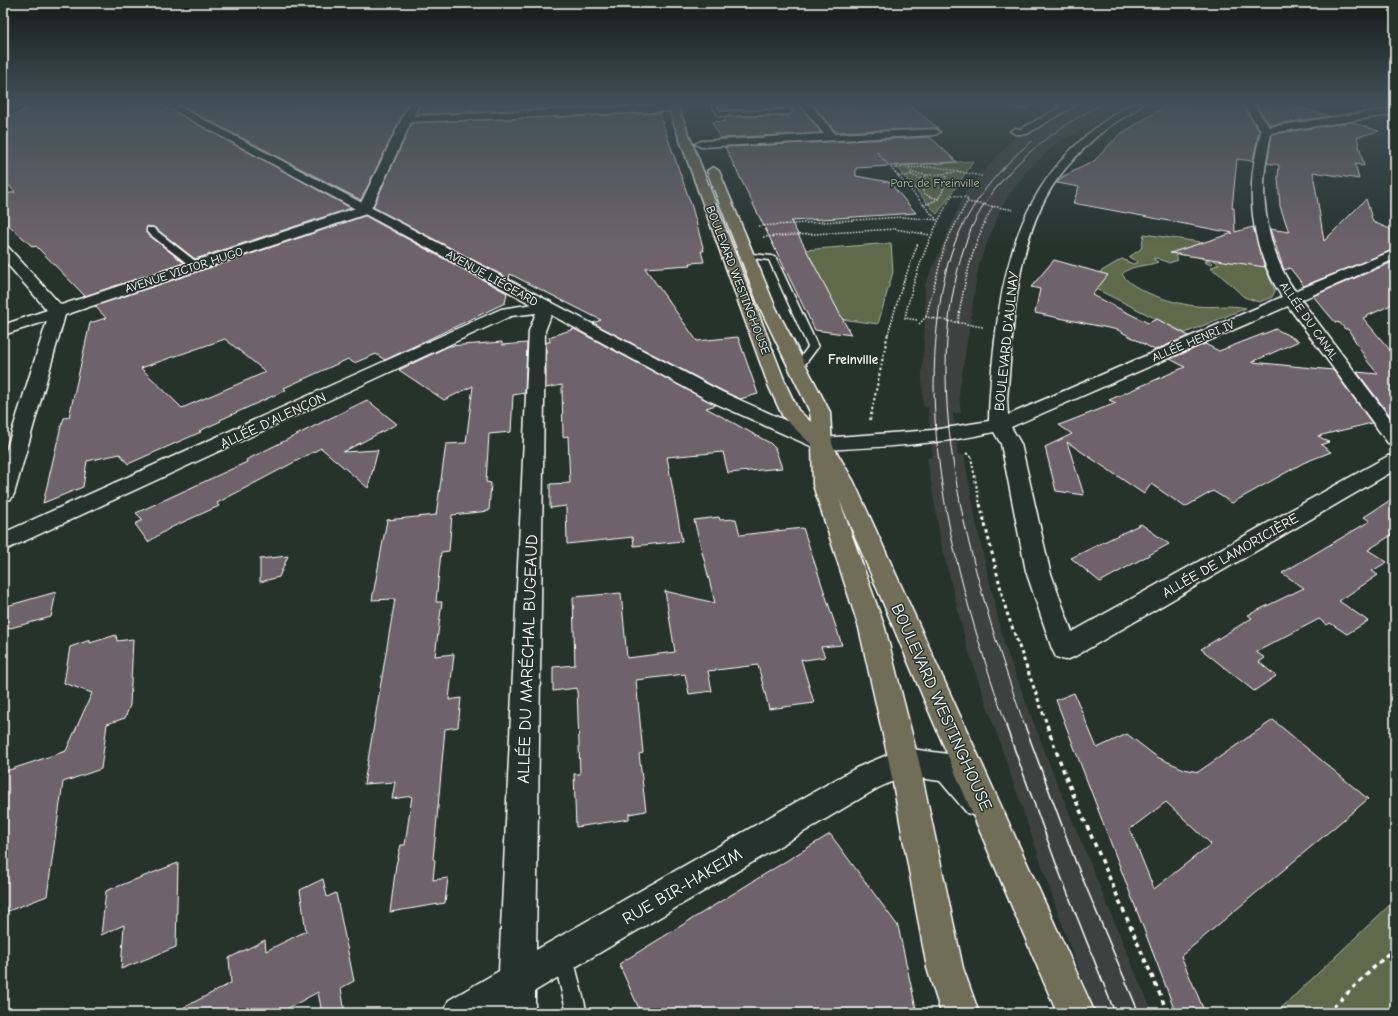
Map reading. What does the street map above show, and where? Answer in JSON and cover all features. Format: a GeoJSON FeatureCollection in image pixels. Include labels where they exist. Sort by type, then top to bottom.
{"type":"FeatureCollection","features":[{"type":"Feature","properties":{"kind":"main road","name":"BOULEVARD WESTINGHOUSE"},"geometry":{"type":"LineString","coordinates":[[693,151],[778,387],[790,413],[822,444],[846,488],[992,818],[1076,1013]]}},
{"type":"Feature","properties":{"kind":"main road","name":"BOULEVARD WESTINGHOUSE"},"geometry":{"type":"LineString","coordinates":[[704,151],[767,306],[797,369],[820,412],[824,485],[872,628],[904,762],[945,968],[960,1013]]}},
{"type":"Feature","properties":{"kind":"street","name":"AVENUE LIÉGEARD"},"geometry":{"type":"LineString","coordinates":[[255,151],[715,396],[822,444]]}},
{"type":"Feature","properties":{"kind":"street"},"geometry":{"type":"LineString","coordinates":[[364,210],[392,151]]}},
{"type":"Feature","properties":{"kind":"street","name":"BOULEVARD D'AULNAY"},"geometry":{"type":"LineString","coordinates":[[1065,649],[1038,571],[1011,444],[999,424],[998,399],[1006,331],[1009,288],[1019,243],[1037,199],[1056,173],[1076,151]]}},
{"type":"Feature","properties":{"kind":"street","name":"ALLÉE DU CANAL"},"geometry":{"type":"LineString","coordinates":[[1263,151],[1258,191],[1260,214],[1268,251],[1280,280],[1293,299],[1298,310],[1395,439]]}},
{"type":"Feature","properties":{"kind":"street","name":"AVENUE VICTOR HUGO"},"geometry":{"type":"LineString","coordinates":[[3,330],[364,210]]}},
{"type":"Feature","properties":{"kind":"street"},"geometry":{"type":"LineString","coordinates":[[3,250],[58,312],[3,494]]}},
{"type":"Feature","properties":{"kind":"street","name":"ALLÉE HENRI IV"},"geometry":{"type":"LineString","coordinates":[[822,444],[949,435],[999,424],[1033,412],[1074,392],[1391,256]]}},
{"type":"Feature","properties":{"kind":"street","name":"ALLÉE D'ALENÇON"},"geometry":{"type":"LineString","coordinates":[[3,543],[507,312],[546,307]]}},
{"type":"Feature","properties":{"kind":"street","name":"ALLÉE DU MARÉCHAL BUGEAUD"},"geometry":{"type":"LineString","coordinates":[[517,996],[538,331],[546,307]]}},
{"type":"Feature","properties":{"kind":"street","name":"ALLÉE DE LAMORICIÈRE"},"geometry":{"type":"LineString","coordinates":[[1065,649],[1395,461]]}},
{"type":"Feature","properties":{"kind":"street"},"geometry":{"type":"LineString","coordinates":[[904,762],[948,768],[992,818]]}},
{"type":"Feature","properties":{"kind":"street","name":"RUE BIR-HAKEIM"},"geometry":{"type":"LineString","coordinates":[[462,1013],[517,996],[563,955],[867,778],[904,762]]}},
{"type":"Feature","properties":{"kind":"lane"},"geometry":{"type":"LineString","coordinates":[[150,230],[196,266]]}},
{"type":"Feature","properties":{"kind":"lane"},"geometry":{"type":"LineString","coordinates":[[746,255],[772,258],[813,347],[797,369]]}},
{"type":"Feature","properties":{"kind":"lane"},"geometry":{"type":"LineString","coordinates":[[563,955],[577,1013]]}},
{"type":"Feature","properties":{"kind":"path"},"geometry":{"type":"LineString","coordinates":[[876,151],[938,220]]}},
{"type":"Feature","properties":{"kind":"path"},"geometry":{"type":"LineString","coordinates":[[891,168],[909,170],[936,166],[982,176]]}},
{"type":"Feature","properties":{"kind":"path"},"geometry":{"type":"LineString","coordinates":[[928,168],[932,171],[944,173]]}},
{"type":"Feature","properties":{"kind":"path"},"geometry":{"type":"LineString","coordinates":[[909,170],[912,174],[924,180]]}},
{"type":"Feature","properties":{"kind":"path"},"geometry":{"type":"LineString","coordinates":[[898,176],[961,172]]}},
{"type":"Feature","properties":{"kind":"path"},"geometry":{"type":"LineString","coordinates":[[923,205],[939,199],[944,194],[946,176],[944,173]]}},
{"type":"Feature","properties":{"kind":"path"},"geometry":{"type":"LineString","coordinates":[[928,175],[924,180],[922,188],[923,192],[928,196],[939,199]]}},
{"type":"Feature","properties":{"kind":"path"},"geometry":{"type":"LineString","coordinates":[[909,188],[922,188]]}},
{"type":"Feature","properties":{"kind":"path"},"geometry":{"type":"LineString","coordinates":[[917,320],[905,318],[910,289],[930,235],[952,195],[968,198],[950,233],[943,251],[934,278],[926,317],[919,324]]}},
{"type":"Feature","properties":{"kind":"path"},"geometry":{"type":"LineString","coordinates":[[967,202],[1000,207]]}},
{"type":"Feature","properties":{"kind":"path"},"geometry":{"type":"LineString","coordinates":[[958,322],[971,256],[986,218],[993,206]]}},
{"type":"Feature","properties":{"kind":"path"},"geometry":{"type":"LineString","coordinates":[[758,226],[903,217],[938,220]]}},
{"type":"Feature","properties":{"kind":"path"},"geometry":{"type":"LineString","coordinates":[[763,238],[895,230],[930,235]]}},
{"type":"Feature","properties":{"kind":"path"},"geometry":{"type":"LineString","coordinates":[[869,424],[874,392],[886,341],[908,269],[918,243]]}},
{"type":"Feature","properties":{"kind":"path"},"geometry":{"type":"LineString","coordinates":[[926,317],[1006,331]]}},
{"type":"Feature","properties":{"kind":"path"},"geometry":{"type":"LineString","coordinates":[[971,458],[985,529],[1006,610],[1067,780],[1168,1013]]}},
{"type":"Feature","properties":{"kind":"path"},"geometry":{"type":"LineString","coordinates":[[1327,1013],[1395,947]]}},
{"type":"Feature","properties":{"kind":"shaded area"},"geometry":{"type":"Polygon","coordinates":[[[1001,151],[1048,151],[1025,173],[1002,206],[979,263],[959,394],[961,413],[953,413],[958,455],[964,455],[977,527],[1004,644],[1050,766],[1153,1013],[1095,1013],[1064,930],[967,647],[941,542],[927,458],[933,457],[928,407],[923,406],[922,372],[925,323],[925,285],[966,191],[1001,151]]]}},
{"type":"Feature","properties":{"kind":"green space","name":"Parc de Freinville"},"geometry":{"type":"Polygon","coordinates":[[[974,161],[937,214],[895,166],[974,161]]]}},
{"type":"Feature","properties":{"kind":"green space"},"geometry":{"type":"Polygon","coordinates":[[[1144,234],[1200,242],[1202,254],[1213,263],[1210,265],[1205,262],[1208,261],[1187,252],[1175,256],[1178,260],[1169,263],[1157,258],[1153,259],[1158,262],[1135,267],[1122,274],[1135,286],[1167,300],[1189,305],[1234,306],[1246,308],[1185,333],[1094,288],[1100,272],[1122,259],[1133,264],[1138,262],[1129,257],[1141,249],[1144,234]]]}},
{"type":"Feature","properties":{"kind":"green space"},"geometry":{"type":"Polygon","coordinates":[[[891,243],[893,272],[878,324],[841,319],[843,317],[834,313],[812,264],[814,263],[804,250],[891,243]]]}},
{"type":"Feature","properties":{"kind":"green space"},"geometry":{"type":"Polygon","coordinates":[[[1208,256],[1263,263],[1275,291],[1272,297],[1259,302],[1244,297],[1218,273],[1210,268],[1219,264],[1208,256]]]}},
{"type":"Feature","properties":{"kind":"green space"},"geometry":{"type":"Polygon","coordinates":[[[1395,900],[1395,1013],[1276,1013],[1395,900]]]}},
{"type":"Feature","properties":{"kind":"building"},"geometry":{"type":"Polygon","coordinates":[[[3,151],[248,151],[351,208],[195,259],[154,227],[147,226],[146,233],[184,263],[85,296],[36,246],[33,247],[3,220],[3,195],[15,192],[3,179],[3,151]]]}},
{"type":"Feature","properties":{"kind":"building"},"geometry":{"type":"Polygon","coordinates":[[[268,151],[385,151],[361,200],[268,151]]]}},
{"type":"Feature","properties":{"kind":"building"},"geometry":{"type":"Polygon","coordinates":[[[399,151],[672,151],[692,207],[704,251],[701,251],[704,262],[690,263],[691,265],[645,268],[697,341],[738,337],[758,394],[740,399],[723,391],[593,323],[601,320],[510,274],[509,279],[373,207],[399,151]]]}},
{"type":"Feature","properties":{"kind":"building"},"geometry":{"type":"Polygon","coordinates":[[[727,151],[946,151],[957,162],[856,168],[856,176],[889,182],[916,213],[791,221],[851,335],[815,330],[727,151]]]}},
{"type":"Feature","properties":{"kind":"building"},"geometry":{"type":"Polygon","coordinates":[[[1103,151],[1255,151],[1253,161],[1237,159],[1232,208],[1234,208],[1235,232],[1253,227],[1265,267],[1170,253],[1233,233],[1073,203],[1079,187],[1057,183],[1062,177],[1094,161],[1103,151]]]}},
{"type":"Feature","properties":{"kind":"building"},"geometry":{"type":"Polygon","coordinates":[[[1269,151],[1360,151],[1364,166],[1355,164],[1359,179],[1313,172],[1324,241],[1366,199],[1373,222],[1395,231],[1395,249],[1304,286],[1290,268],[1284,270],[1270,229],[1289,232],[1280,206],[1278,178],[1279,165],[1267,163],[1269,151]]]}},
{"type":"Feature","properties":{"kind":"building"},"geometry":{"type":"Polygon","coordinates":[[[365,216],[507,293],[505,303],[385,360],[376,354],[354,363],[348,359],[284,388],[286,390],[220,420],[221,421],[199,431],[201,432],[128,464],[120,454],[87,461],[83,487],[43,503],[61,426],[64,418],[69,417],[90,323],[106,318],[95,306],[365,216]],[[225,339],[141,368],[182,408],[266,372],[225,339]]]}},
{"type":"Feature","properties":{"kind":"building"},"geometry":{"type":"Polygon","coordinates":[[[1054,260],[1108,275],[1092,295],[1148,323],[1157,319],[1189,336],[1155,350],[1118,330],[1035,313],[1040,289],[1031,287],[1054,260]]]}},
{"type":"Feature","properties":{"kind":"building"},"geometry":{"type":"Polygon","coordinates":[[[1395,261],[1395,303],[1363,318],[1395,356],[1395,417],[1392,418],[1357,372],[1378,374],[1368,362],[1348,329],[1345,329],[1340,323],[1335,322],[1313,296],[1395,261]]]}},
{"type":"Feature","properties":{"kind":"building"},"geometry":{"type":"Polygon","coordinates":[[[574,329],[716,405],[706,408],[770,443],[775,448],[782,468],[728,473],[723,452],[667,457],[682,541],[634,546],[633,537],[567,544],[566,506],[550,508],[550,484],[570,483],[568,436],[563,437],[562,385],[546,388],[546,342],[550,342],[549,337],[574,329]]]}},
{"type":"Feature","properties":{"kind":"building"},"geometry":{"type":"Polygon","coordinates":[[[1276,329],[1299,341],[1252,362],[1333,370],[1372,423],[1318,436],[1329,442],[1321,445],[1331,452],[1303,463],[1232,503],[1213,491],[1185,507],[1151,484],[1144,494],[1067,442],[1084,495],[1056,491],[1045,447],[1072,434],[1059,425],[1116,403],[1109,400],[1185,367],[1170,359],[1205,344],[1219,351],[1276,329]]]}},
{"type":"Feature","properties":{"kind":"building"},"geometry":{"type":"Polygon","coordinates":[[[502,342],[502,345],[527,343],[525,393],[513,395],[511,432],[489,434],[486,482],[491,483],[489,511],[452,515],[449,551],[441,552],[436,602],[442,602],[435,656],[454,654],[449,700],[461,698],[458,727],[445,729],[433,859],[435,860],[433,880],[448,878],[445,903],[390,912],[396,865],[401,845],[405,845],[412,796],[392,799],[395,782],[364,784],[395,599],[372,600],[387,520],[436,515],[446,444],[466,443],[473,386],[444,400],[399,370],[449,346],[502,342]]]}},
{"type":"Feature","properties":{"kind":"building"},"geometry":{"type":"Polygon","coordinates":[[[367,400],[397,424],[343,452],[378,450],[368,488],[321,448],[217,503],[219,506],[170,528],[148,542],[135,524],[143,520],[136,513],[247,462],[246,460],[367,400]]]}},
{"type":"Feature","properties":{"kind":"building"},"geometry":{"type":"Polygon","coordinates":[[[1395,497],[1395,535],[1393,534],[1368,550],[1387,562],[1372,571],[1378,575],[1339,601],[1368,621],[1347,634],[1330,623],[1327,625],[1319,619],[1256,652],[1265,658],[1259,662],[1276,676],[1254,691],[1201,649],[1252,618],[1248,615],[1304,588],[1282,573],[1370,521],[1364,517],[1395,497]]]}},
{"type":"Feature","properties":{"kind":"building"},"geometry":{"type":"Polygon","coordinates":[[[719,517],[720,520],[736,519],[740,535],[803,528],[842,645],[821,647],[825,657],[805,660],[801,659],[814,703],[769,709],[758,665],[708,671],[712,691],[689,694],[685,674],[636,680],[643,753],[639,754],[646,811],[629,814],[629,819],[576,827],[574,774],[580,774],[577,688],[553,691],[553,667],[575,665],[573,597],[621,593],[627,658],[675,652],[665,591],[715,603],[694,520],[719,517]]]}},
{"type":"Feature","properties":{"kind":"building"},"geometry":{"type":"Polygon","coordinates":[[[1141,524],[1169,544],[1100,582],[1071,558],[1141,524]]]}},
{"type":"Feature","properties":{"kind":"building"},"geometry":{"type":"Polygon","coordinates":[[[288,556],[279,577],[260,582],[260,559],[288,556]]]}},
{"type":"Feature","properties":{"kind":"building"},"geometry":{"type":"Polygon","coordinates":[[[56,592],[51,617],[3,630],[3,607],[56,592]]]}},
{"type":"Feature","properties":{"kind":"building"},"geometry":{"type":"Polygon","coordinates":[[[116,635],[117,641],[133,639],[130,705],[125,718],[107,724],[101,769],[63,782],[47,896],[3,913],[3,772],[66,751],[92,693],[64,683],[70,647],[90,640],[90,643],[116,635]]]}},
{"type":"Feature","properties":{"kind":"building"},"geometry":{"type":"Polygon","coordinates":[[[1074,693],[1097,748],[1127,734],[1157,757],[1184,769],[1198,772],[1273,720],[1368,799],[1181,956],[1205,1013],[1176,1013],[1056,700],[1074,693]],[[1166,802],[1130,829],[1154,889],[1211,844],[1166,802]]]}},
{"type":"Feature","properties":{"kind":"building"},"geometry":{"type":"Polygon","coordinates":[[[830,834],[898,926],[917,1013],[641,1013],[619,964],[830,834]]]}},
{"type":"Feature","properties":{"kind":"building"},"geometry":{"type":"Polygon","coordinates":[[[178,863],[176,947],[121,969],[124,925],[101,935],[106,891],[178,863]]]}},
{"type":"Feature","properties":{"kind":"building"},"geometry":{"type":"Polygon","coordinates":[[[323,879],[327,897],[336,893],[354,981],[341,988],[345,1013],[322,1013],[318,992],[279,1013],[173,1013],[231,983],[229,958],[265,940],[266,951],[306,931],[300,890],[323,879]]]}},
{"type":"Feature","properties":{"kind":"tram line"},"geometry":{"type":"LineString","coordinates":[[1007,727],[975,628],[949,526],[940,474],[935,422],[934,371],[940,300],[954,245],[968,215],[986,188],[1008,163],[1021,151]]}},
{"type":"Feature","properties":{"kind":"tram line"},"geometry":{"type":"LineString","coordinates":[[1025,727],[990,621],[974,565],[961,508],[951,450],[946,392],[947,337],[955,283],[965,244],[977,217],[994,191],[1020,161],[1031,151]]}},
{"type":"Feature","properties":{"kind":"tram line"},"geometry":{"type":"LineString","coordinates":[[1006,726],[1058,869],[1115,1013]]}},
{"type":"Feature","properties":{"kind":"tram line"},"geometry":{"type":"LineString","coordinates":[[1025,726],[1076,863],[1139,1013]]}},
{"type":"Feature","properties":{"kind":"district","name":"Freinville"},"geometry":{"type":"Point","coordinates":[853,359]}}]}
